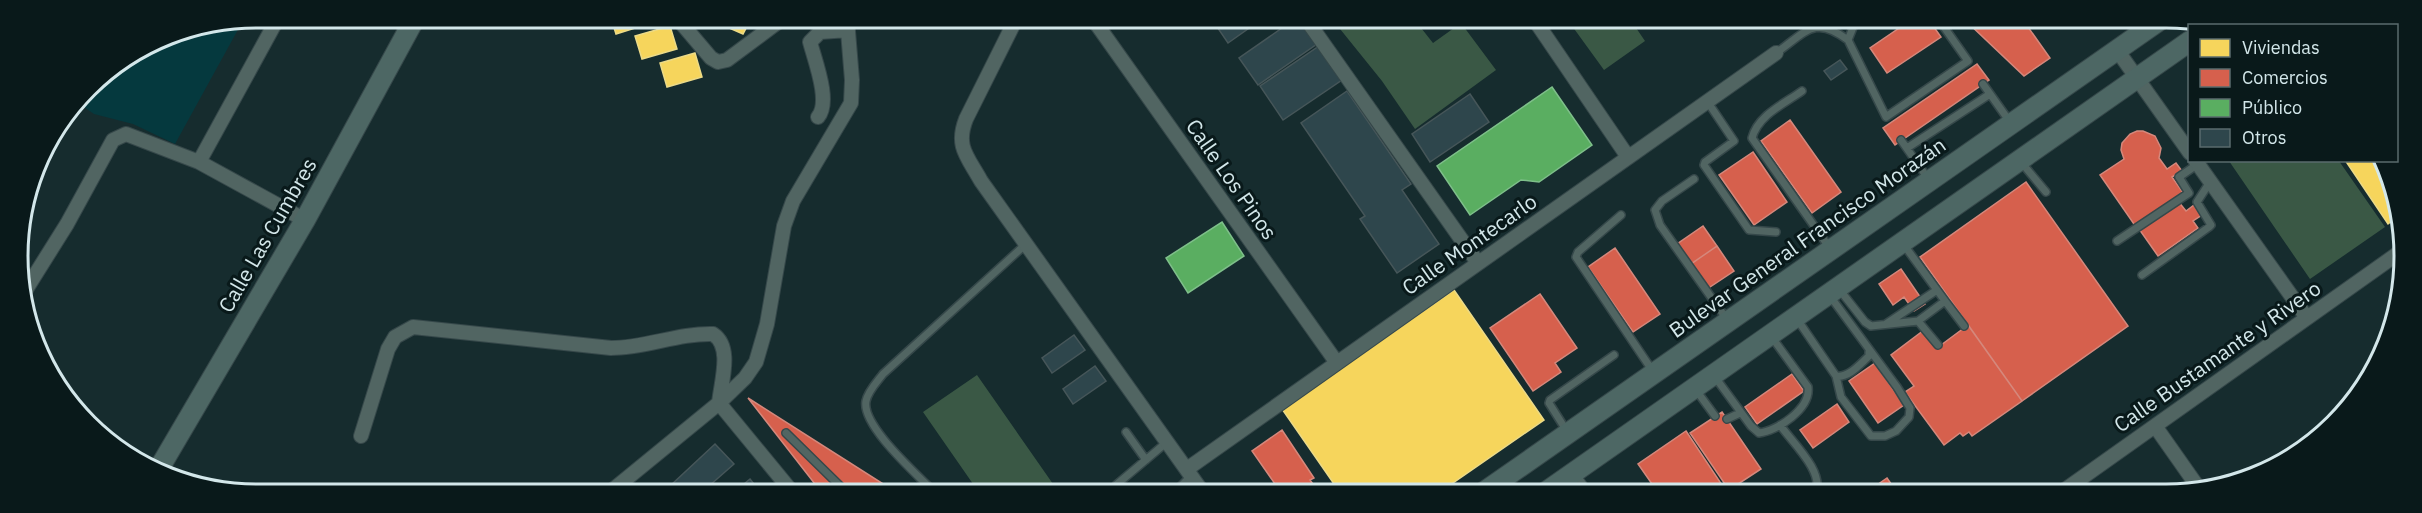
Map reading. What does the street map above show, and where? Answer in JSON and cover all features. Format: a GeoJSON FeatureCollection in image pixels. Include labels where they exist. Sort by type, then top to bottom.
{"type":"FeatureCollection","features":[{"type":"Feature","properties":{"kind":"main road","name":"Calle Las Cumbres"},"geometry":{"type":"LineString","coordinates":[[162,464],[304,220],[409,28]]}},
{"type":"Feature","properties":{"kind":"main road","name":"Bulevar General Francisco Morazán"},"geometry":{"type":"LineString","coordinates":[[1495,484],[2149,28]]}},
{"type":"Feature","properties":{"kind":"main road"},"geometry":{"type":"LineString","coordinates":[[1557,484],[2188,42]]}},
{"type":"Feature","properties":{"kind":"street"},"geometry":{"type":"LineString","coordinates":[[199,162],[273,28]]}},
{"type":"Feature","properties":{"kind":"street"},"geometry":{"type":"LineString","coordinates":[[686,28],[711,58],[718,62],[727,60],[770,28]]}},
{"type":"Feature","properties":{"kind":"street"},"geometry":{"type":"LineString","coordinates":[[818,117],[822,112],[824,100],[810,42],[820,32],[834,28]]}},
{"type":"Feature","properties":{"kind":"street"},"geometry":{"type":"LineString","coordinates":[[620,484],[719,403],[745,378],[756,362],[769,314],[784,226],[794,201],[851,103],[852,80],[847,28]]}},
{"type":"Feature","properties":{"kind":"street"},"geometry":{"type":"LineString","coordinates":[[1012,28],[960,134],[962,148],[981,181],[1197,484]]}},
{"type":"Feature","properties":{"kind":"street","name":"Calle Los Pinos"},"geometry":{"type":"LineString","coordinates":[[1099,28],[1337,363]]}},
{"type":"Feature","properties":{"kind":"street"},"geometry":{"type":"LineString","coordinates":[[1312,28],[1478,263]]}},
{"type":"Feature","properties":{"kind":"street"},"geometry":{"type":"LineString","coordinates":[[1540,28],[1628,157]]}},
{"type":"Feature","properties":{"kind":"street"},"geometry":{"type":"LineString","coordinates":[[2117,50],[2188,151]]}},
{"type":"Feature","properties":{"kind":"street","name":"Calle Montecarlo"},"geometry":{"type":"LineString","coordinates":[[1189,472],[1337,363],[1776,52]]}},
{"type":"Feature","properties":{"kind":"street"},"geometry":{"type":"LineString","coordinates":[[30,283],[67,224],[113,140],[126,134],[199,162],[304,220]]}},
{"type":"Feature","properties":{"kind":"street"},"geometry":{"type":"LineString","coordinates":[[2196,162],[2307,318]]}},
{"type":"Feature","properties":{"kind":"street","name":"Calle Bustamante y Rivero"},"geometry":{"type":"LineString","coordinates":[[2073,484],[2394,256]]}},
{"type":"Feature","properties":{"kind":"street"},"geometry":{"type":"LineString","coordinates":[[362,436],[388,349],[395,337],[413,327],[611,348],[640,346],[691,333],[713,334],[723,344],[725,352],[719,403],[786,484]]}},
{"type":"Feature","properties":{"kind":"street"},"geometry":{"type":"LineString","coordinates":[[2155,426],[2195,483]]}},
{"type":"Feature","properties":{"kind":"street"},"geometry":{"type":"LineString","coordinates":[[1571,474],[1578,484]]}},
{"type":"Feature","properties":{"kind":"lane"},"geometry":{"type":"LineString","coordinates":[[1776,52],[1803,31],[1812,28]]}},
{"type":"Feature","properties":{"kind":"lane"},"geometry":{"type":"LineString","coordinates":[[1828,28],[1848,40],[1887,117],[1968,61],[1945,28]]}},
{"type":"Feature","properties":{"kind":"lane"},"geometry":{"type":"LineString","coordinates":[[1848,40],[1853,28]]}},
{"type":"Feature","properties":{"kind":"lane"},"geometry":{"type":"LineString","coordinates":[[1983,84],[2011,124]]}},
{"type":"Feature","properties":{"kind":"lane"},"geometry":{"type":"LineString","coordinates":[[1802,91],[1762,119],[1755,128],[1752,138],[1831,250]]}},
{"type":"Feature","properties":{"kind":"lane"},"geometry":{"type":"LineString","coordinates":[[1907,148],[1990,94]]}},
{"type":"Feature","properties":{"kind":"lane"},"geometry":{"type":"LineString","coordinates":[[1707,101],[1734,141],[1704,165],[1749,230],[1776,232]]}},
{"type":"Feature","properties":{"kind":"lane"},"geometry":{"type":"LineString","coordinates":[[1901,140],[1929,181]]}},
{"type":"Feature","properties":{"kind":"lane"},"geometry":{"type":"LineString","coordinates":[[2019,160],[2046,192]]}},
{"type":"Feature","properties":{"kind":"lane"},"geometry":{"type":"LineString","coordinates":[[2117,241],[2189,193],[2179,177],[2192,162]]}},
{"type":"Feature","properties":{"kind":"lane"},"geometry":{"type":"LineString","coordinates":[[1694,179],[1662,201],[1656,210],[1660,225],[1728,322]]}},
{"type":"Feature","properties":{"kind":"lane"},"geometry":{"type":"LineString","coordinates":[[2142,275],[2211,225],[2197,202],[2210,182]]}},
{"type":"Feature","properties":{"kind":"lane"},"geometry":{"type":"LineString","coordinates":[[1621,216],[1578,252],[1576,257],[1655,373]]}},
{"type":"Feature","properties":{"kind":"lane"},"geometry":{"type":"LineString","coordinates":[[1902,242],[1964,326]]}},
{"type":"Feature","properties":{"kind":"lane"},"geometry":{"type":"LineString","coordinates":[[927,484],[874,428],[866,413],[866,401],[871,389],[884,374],[1026,244]]}},
{"type":"Feature","properties":{"kind":"lane"},"geometry":{"type":"LineString","coordinates":[[1884,326],[1937,290]]}},
{"type":"Feature","properties":{"kind":"lane"},"geometry":{"type":"LineString","coordinates":[[1833,291],[1871,326],[1918,321],[1945,301]]}},
{"type":"Feature","properties":{"kind":"lane"},"geometry":{"type":"LineString","coordinates":[[1796,317],[1836,376],[1841,397],[1871,436],[1885,436],[1896,431],[1909,417],[1910,408],[1897,387],[1869,352],[1833,291]]}},
{"type":"Feature","properties":{"kind":"lane"},"geometry":{"type":"LineString","coordinates":[[1918,321],[1938,345]]}},
{"type":"Feature","properties":{"kind":"lane"},"geometry":{"type":"LineString","coordinates":[[1713,375],[1740,413],[1759,433],[1767,432],[1780,425],[1803,405],[1809,392],[1808,387],[1771,334]]}},
{"type":"Feature","properties":{"kind":"lane"},"geometry":{"type":"LineString","coordinates":[[1836,376],[1843,377],[1851,372],[1869,356],[1869,352]]}},
{"type":"Feature","properties":{"kind":"lane"},"geometry":{"type":"LineString","coordinates":[[1568,433],[1549,403],[1550,400],[1614,355]]}},
{"type":"Feature","properties":{"kind":"lane"},"geometry":{"type":"LineString","coordinates":[[1694,388],[1715,417]]}},
{"type":"Feature","properties":{"kind":"lane"},"geometry":{"type":"LineString","coordinates":[[1727,419],[1740,413]]}},
{"type":"Feature","properties":{"kind":"lane"},"geometry":{"type":"LineString","coordinates":[[1780,425],[1816,473],[1817,484]]}},
{"type":"Feature","properties":{"kind":"lane"},"geometry":{"type":"LineString","coordinates":[[1126,432],[1146,460]]}},
{"type":"Feature","properties":{"kind":"lane"},"geometry":{"type":"LineString","coordinates":[[786,433],[838,484]]}},
{"type":"Feature","properties":{"kind":"lane"},"geometry":{"type":"LineString","coordinates":[[1117,484],[1167,442]]}},
{"type":"Feature","properties":{"kind":"lane"},"geometry":{"type":"LineString","coordinates":[[1180,484],[1189,472]]}},
{"type":"Feature","properties":{"kind":"shaded area"},"geometry":{"type":"Polygon","coordinates":[[[238,29],[175,144],[133,124],[94,114],[85,106],[106,85],[142,59],[197,36],[238,29]]]}},
{"type":"Feature","properties":{"kind":"green space"},"geometry":{"type":"Polygon","coordinates":[[[1339,28],[1421,28],[1433,43],[1454,28],[1465,28],[1496,70],[1415,129],[1382,81],[1339,28]]]}},
{"type":"Feature","properties":{"kind":"green space"},"geometry":{"type":"Polygon","coordinates":[[[1574,28],[1636,28],[1645,41],[1604,70],[1574,28]]]}},
{"type":"Feature","properties":{"kind":"green space"},"geometry":{"type":"Polygon","coordinates":[[[2230,162],[2340,162],[2385,227],[2310,279],[2230,162]]]}},
{"type":"Feature","properties":{"kind":"green space"},"geometry":{"type":"Polygon","coordinates":[[[977,375],[1053,484],[973,484],[923,412],[977,375]]]}},
{"type":"Feature","properties":{"kind":"building: Viviendas"},"geometry":{"type":"Polygon","coordinates":[[[614,28],[635,28],[616,34],[614,28]]]}},
{"type":"Feature","properties":{"kind":"building: Viviendas"},"geometry":{"type":"Polygon","coordinates":[[[671,28],[677,49],[642,59],[635,36],[671,28]]]}},
{"type":"Feature","properties":{"kind":"building: Viviendas"},"geometry":{"type":"Polygon","coordinates":[[[729,28],[746,28],[743,34],[729,28]]]}},
{"type":"Feature","properties":{"kind":"building: Viviendas"},"geometry":{"type":"Polygon","coordinates":[[[695,53],[702,77],[667,87],[660,63],[695,53]]]}},
{"type":"Feature","properties":{"kind":"building: Viviendas"},"geometry":{"type":"Polygon","coordinates":[[[2346,162],[2373,162],[2386,197],[2391,222],[2388,224],[2346,162]]]}},
{"type":"Feature","properties":{"kind":"building: Viviendas"},"geometry":{"type":"Polygon","coordinates":[[[1454,290],[1544,420],[1451,484],[1334,484],[1282,409],[1454,290]]]}},
{"type":"Feature","properties":{"kind":"building: Comercios"},"geometry":{"type":"Polygon","coordinates":[[[1899,28],[1935,28],[1941,37],[1887,73],[1870,48],[1899,28]]]}},
{"type":"Feature","properties":{"kind":"building: Comercios"},"geometry":{"type":"Polygon","coordinates":[[[1973,28],[2029,28],[2050,58],[2024,76],[1973,28]]]}},
{"type":"Feature","properties":{"kind":"building: Comercios"},"geometry":{"type":"Polygon","coordinates":[[[1977,64],[1989,80],[1895,145],[1883,128],[1977,64]]]}},
{"type":"Feature","properties":{"kind":"building: Comercios"},"geometry":{"type":"Polygon","coordinates":[[[1790,120],[1841,192],[1812,213],[1761,141],[1790,120]]]}},
{"type":"Feature","properties":{"kind":"building: Comercios"},"geometry":{"type":"Polygon","coordinates":[[[2137,131],[2155,136],[2161,148],[2159,158],[2167,169],[2176,163],[2182,171],[2172,177],[2184,194],[2136,227],[2100,175],[2124,159],[2121,150],[2122,143],[2130,134],[2137,131]]]}},
{"type":"Feature","properties":{"kind":"building: Comercios"},"geometry":{"type":"Polygon","coordinates":[[[1753,152],[1787,202],[1754,225],[1719,175],[1753,152]]]}},
{"type":"Feature","properties":{"kind":"building: Comercios"},"geometry":{"type":"Polygon","coordinates":[[[2026,182],[2128,326],[2022,401],[1920,257],[2026,182]]]}},
{"type":"Feature","properties":{"kind":"building: Comercios"},"geometry":{"type":"Polygon","coordinates":[[[2178,201],[2186,211],[2194,205],[2202,215],[2193,221],[2198,228],[2158,256],[2139,229],[2178,201]]]}},
{"type":"Feature","properties":{"kind":"building: Comercios"},"geometry":{"type":"Polygon","coordinates":[[[1703,226],[1717,246],[1691,264],[1677,244],[1703,226]]]}},
{"type":"Feature","properties":{"kind":"building: Comercios"},"geometry":{"type":"Polygon","coordinates":[[[1717,246],[1734,271],[1707,289],[1691,264],[1717,246]]]}},
{"type":"Feature","properties":{"kind":"building: Comercios"},"geometry":{"type":"Polygon","coordinates":[[[1615,248],[1660,314],[1633,332],[1588,267],[1615,248]]]}},
{"type":"Feature","properties":{"kind":"building: Comercios"},"geometry":{"type":"Polygon","coordinates":[[[1901,269],[1925,304],[1914,311],[1904,297],[1893,305],[1879,284],[1901,269]]]}},
{"type":"Feature","properties":{"kind":"building: Comercios"},"geometry":{"type":"Polygon","coordinates":[[[1540,294],[1577,348],[1555,363],[1561,372],[1533,391],[1490,328],[1540,294]]]}},
{"type":"Feature","properties":{"kind":"building: Comercios"},"geometry":{"type":"Polygon","coordinates":[[[1968,325],[2022,401],[1972,436],[1969,432],[1963,436],[1960,433],[1944,445],[1905,392],[1914,386],[1891,355],[1924,330],[1937,348],[1968,325]]]}},
{"type":"Feature","properties":{"kind":"building: Comercios"},"geometry":{"type":"Polygon","coordinates":[[[1875,363],[1904,405],[1878,423],[1849,381],[1875,363]]]}},
{"type":"Feature","properties":{"kind":"building: Comercios"},"geometry":{"type":"Polygon","coordinates":[[[1792,374],[1804,391],[1757,424],[1745,407],[1792,374]]]}},
{"type":"Feature","properties":{"kind":"building: Comercios"},"geometry":{"type":"Polygon","coordinates":[[[748,398],[883,484],[815,484],[748,398]]]}},
{"type":"Feature","properties":{"kind":"building: Comercios"},"geometry":{"type":"Polygon","coordinates":[[[1837,404],[1849,422],[1813,448],[1800,430],[1837,404]]]}},
{"type":"Feature","properties":{"kind":"building: Comercios"},"geometry":{"type":"Polygon","coordinates":[[[1722,412],[1761,469],[1738,484],[1725,484],[1690,433],[1722,412]]]}},
{"type":"Feature","properties":{"kind":"building: Comercios"},"geometry":{"type":"Polygon","coordinates":[[[1282,430],[1314,478],[1310,480],[1313,484],[1275,484],[1252,451],[1282,430]]]}},
{"type":"Feature","properties":{"kind":"building: Comercios"},"geometry":{"type":"Polygon","coordinates":[[[1686,431],[1721,484],[1652,484],[1638,464],[1686,431]]]}},
{"type":"Feature","properties":{"kind":"building: Comercios"},"geometry":{"type":"Polygon","coordinates":[[[1887,478],[1891,484],[1878,484],[1887,478]]]}},
{"type":"Feature","properties":{"kind":"building: Público"},"geometry":{"type":"Polygon","coordinates":[[[1552,87],[1592,145],[1539,182],[1521,180],[1470,215],[1437,166],[1552,87]]]}},
{"type":"Feature","properties":{"kind":"building: Público"},"geometry":{"type":"Polygon","coordinates":[[[1222,222],[1244,256],[1188,293],[1166,258],[1222,222]]]}},
{"type":"Feature","properties":{"kind":"building: Otros"},"geometry":{"type":"Polygon","coordinates":[[[1218,28],[1249,28],[1228,43],[1218,28]]]}},
{"type":"Feature","properties":{"kind":"building: Otros"},"geometry":{"type":"Polygon","coordinates":[[[1282,28],[1306,28],[1317,44],[1258,85],[1239,58],[1282,28]]]}},
{"type":"Feature","properties":{"kind":"building: Otros"},"geometry":{"type":"Polygon","coordinates":[[[1319,46],[1342,80],[1283,120],[1260,86],[1319,46]]]}},
{"type":"Feature","properties":{"kind":"building: Otros"},"geometry":{"type":"Polygon","coordinates":[[[1840,60],[1847,69],[1831,80],[1824,71],[1840,60]]]}},
{"type":"Feature","properties":{"kind":"building: Otros"},"geometry":{"type":"Polygon","coordinates":[[[1347,91],[1411,184],[1402,190],[1439,244],[1397,273],[1360,219],[1365,216],[1301,123],[1347,91]]]}},
{"type":"Feature","properties":{"kind":"building: Otros"},"geometry":{"type":"Polygon","coordinates":[[[1470,94],[1489,122],[1430,162],[1412,134],[1470,94]]]}},
{"type":"Feature","properties":{"kind":"building: Otros"},"geometry":{"type":"Polygon","coordinates":[[[1074,335],[1085,350],[1052,373],[1042,358],[1074,335]]]}},
{"type":"Feature","properties":{"kind":"building: Otros"},"geometry":{"type":"Polygon","coordinates":[[[1095,366],[1106,381],[1073,404],[1063,389],[1095,366]]]}},
{"type":"Feature","properties":{"kind":"building: Otros"},"geometry":{"type":"Polygon","coordinates":[[[715,444],[734,464],[711,484],[672,484],[715,444]]]}},
{"type":"Feature","properties":{"kind":"building: Otros"},"geometry":{"type":"Polygon","coordinates":[[[750,479],[754,484],[744,484],[750,479]]]}}]}
